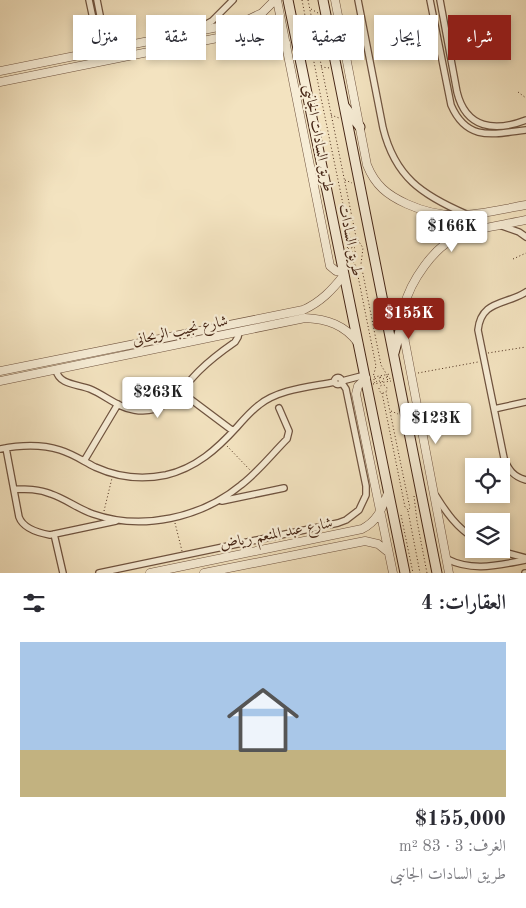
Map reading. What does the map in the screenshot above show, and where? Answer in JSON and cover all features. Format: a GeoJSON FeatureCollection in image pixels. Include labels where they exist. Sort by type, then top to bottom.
{"type":"FeatureCollection","features":[{"type":"Feature","properties":{"kind":"main road","name":"طريق السادات"},"geometry":{"type":"LineString","coordinates":[[288,0],[358,344],[369,378],[388,493],[405,573]]}},
{"type":"Feature","properties":{"kind":"main road","name":"طريق السادات"},"geometry":{"type":"LineString","coordinates":[[324,0],[437,573]]}},
{"type":"Feature","properties":{"kind":"main road"},"geometry":{"type":"LineString","coordinates":[[344,104],[360,127]]}},
{"type":"Feature","properties":{"kind":"main road"},"geometry":{"type":"LineString","coordinates":[[393,356],[403,319]]}},
{"type":"Feature","properties":{"kind":"street"},"geometry":{"type":"LineString","coordinates":[[89,0],[94,15]]}},
{"type":"Feature","properties":{"kind":"street"},"geometry":{"type":"LineString","coordinates":[[97,0],[98,15]]}},
{"type":"Feature","properties":{"kind":"street"},"geometry":{"type":"LineString","coordinates":[[206,24],[212,21],[233,0]]}},
{"type":"Feature","properties":{"kind":"street"},"geometry":{"type":"LineString","coordinates":[[258,15],[276,0]]}},
{"type":"Feature","properties":{"kind":"street","name":"طريق السادات الجانبى"},"geometry":{"type":"LineString","coordinates":[[276,0],[330,266],[336,271],[344,273]]}},
{"type":"Feature","properties":{"kind":"street"},"geometry":{"type":"LineString","coordinates":[[335,0],[367,165],[377,184],[395,198],[416,208],[447,216],[470,215],[526,204]]}},
{"type":"Feature","properties":{"kind":"street"},"geometry":{"type":"LineString","coordinates":[[358,0],[383,128],[395,161],[409,180],[427,195],[470,215]]}},
{"type":"Feature","properties":{"kind":"street"},"geometry":{"type":"LineString","coordinates":[[430,0],[451,105],[460,120],[473,131],[490,135],[526,130]]}},
{"type":"Feature","properties":{"kind":"street"},"geometry":{"type":"LineString","coordinates":[[440,0],[457,92],[461,107],[465,113],[484,126],[501,126],[526,120]]}},
{"type":"Feature","properties":{"kind":"street"},"geometry":{"type":"LineString","coordinates":[[0,82],[216,38]]}},
{"type":"Feature","properties":{"kind":"street"},"geometry":{"type":"LineString","coordinates":[[0,71],[73,56]]}},
{"type":"Feature","properties":{"kind":"street"},"geometry":{"type":"LineString","coordinates":[[447,216],[446,228],[448,232],[456,237]]}},
{"type":"Feature","properties":{"kind":"street"},"geometry":{"type":"LineString","coordinates":[[450,573],[405,342],[403,319],[408,296],[421,270],[443,246],[456,237],[472,231],[526,220]]}},
{"type":"Feature","properties":{"kind":"street"},"geometry":{"type":"LineString","coordinates":[[500,225],[519,232],[526,237]]}},
{"type":"Feature","properties":{"kind":"street","name":"شارع نجيب الريحانى"},"geometry":{"type":"LineString","coordinates":[[0,371],[303,310],[328,294],[344,273]]}},
{"type":"Feature","properties":{"kind":"street"},"geometry":{"type":"LineString","coordinates":[[526,292],[514,299],[492,306],[483,313],[478,330],[506,465],[516,477],[526,480]]}},
{"type":"Feature","properties":{"kind":"street"},"geometry":{"type":"LineString","coordinates":[[514,299],[526,299]]}},
{"type":"Feature","properties":{"kind":"street"},"geometry":{"type":"LineString","coordinates":[[303,310],[304,318]]}},
{"type":"Feature","properties":{"kind":"street","name":"شارع نجيب الريحانى"},"geometry":{"type":"LineString","coordinates":[[0,381],[304,318],[318,319],[341,327],[351,334],[358,344]]}},
{"type":"Feature","properties":{"kind":"street"},"geometry":{"type":"LineString","coordinates":[[56,370],[63,381],[99,393],[118,404],[134,410],[152,410],[168,403],[181,392],[206,364],[235,342],[239,332]]}},
{"type":"Feature","properties":{"kind":"street"},"geometry":{"type":"LineString","coordinates":[[78,355],[80,365]]}},
{"type":"Feature","properties":{"kind":"street"},"geometry":{"type":"LineString","coordinates":[[284,488],[217,502],[174,518],[148,521],[103,520],[54,534],[43,533],[23,525],[18,517],[14,489],[3,448],[34,445],[47,447],[73,455],[113,474],[139,478],[166,475],[179,471],[202,459],[223,442],[259,405],[274,396],[335,382],[338,385],[342,382],[369,378]]}},
{"type":"Feature","properties":{"kind":"street"},"geometry":{"type":"LineString","coordinates":[[369,378],[358,386],[356,394],[392,573]]}},
{"type":"Feature","properties":{"kind":"street"},"geometry":{"type":"LineString","coordinates":[[99,573],[338,523],[346,520],[359,510],[366,495],[366,486],[346,389],[342,382]]}},
{"type":"Feature","properties":{"kind":"street"},"geometry":{"type":"LineString","coordinates":[[181,392],[233,431]]}},
{"type":"Feature","properties":{"kind":"street"},"geometry":{"type":"LineString","coordinates":[[494,409],[526,402]]}},
{"type":"Feature","properties":{"kind":"street"},"geometry":{"type":"LineString","coordinates":[[84,461],[118,404]]}},
{"type":"Feature","properties":{"kind":"street"},"geometry":{"type":"LineString","coordinates":[[217,502],[242,484],[289,437],[290,432],[279,408]]}},
{"type":"Feature","properties":{"kind":"street"},"geometry":{"type":"LineString","coordinates":[[242,484],[244,496]]}},
{"type":"Feature","properties":{"kind":"street"},"geometry":{"type":"LineString","coordinates":[[14,489],[31,489],[50,493],[103,520]]}},
{"type":"Feature","properties":{"kind":"street"},"geometry":{"type":"LineString","coordinates":[[434,492],[451,518],[465,531]]}},
{"type":"Feature","properties":{"kind":"street","name":"شارع عبد المنعم رياض"},"geometry":{"type":"LineString","coordinates":[[150,573],[352,532],[368,526],[378,517],[388,493]]}},
{"type":"Feature","properties":{"kind":"street"},"geometry":{"type":"LineString","coordinates":[[352,532],[355,542]]}},
{"type":"Feature","properties":{"kind":"street"},"geometry":{"type":"LineString","coordinates":[[54,534],[63,573]]}},
{"type":"Feature","properties":{"kind":"street","name":"شارع عبد المنعم رياض"},"geometry":{"type":"LineString","coordinates":[[204,573],[239,569],[355,542],[372,542],[388,552]]}},
{"type":"Feature","properties":{"kind":"street"},"geometry":{"type":"LineString","coordinates":[[510,554],[526,559]]}},
{"type":"Feature","properties":{"kind":"street"},"geometry":{"type":"LineString","coordinates":[[447,559],[464,566],[493,566],[526,559]]}},
{"type":"Feature","properties":{"kind":"street"},"geometry":{"type":"LineString","coordinates":[[492,573],[493,566]]}},
{"type":"Feature","properties":{"kind":"path"},"geometry":{"type":"LineString","coordinates":[[302,0],[305,15]]}},
{"type":"Feature","properties":{"kind":"path"},"geometry":{"type":"LineString","coordinates":[[308,0],[356,237],[365,250],[361,264],[381,365],[387,375]]}},
{"type":"Feature","properties":{"kind":"path"},"geometry":{"type":"LineString","coordinates":[[310,9],[319,14]]}},
{"type":"Feature","properties":{"kind":"path"},"geometry":{"type":"LineString","coordinates":[[314,60],[350,238],[346,254],[356,266],[376,366],[369,378]]}},
{"type":"Feature","properties":{"kind":"path"},"geometry":{"type":"LineString","coordinates":[[322,67],[330,68]]}},
{"type":"Feature","properties":{"kind":"path"},"geometry":{"type":"LineString","coordinates":[[318,82],[325,82]]}},
{"type":"Feature","properties":{"kind":"path"},"geometry":{"type":"LineString","coordinates":[[319,90],[327,88]]}},
{"type":"Feature","properties":{"kind":"path"},"geometry":{"type":"LineString","coordinates":[[518,92],[526,98]]}},
{"type":"Feature","properties":{"kind":"path"},"geometry":{"type":"LineString","coordinates":[[331,115],[340,118]]}},
{"type":"Feature","properties":{"kind":"path"},"geometry":{"type":"LineString","coordinates":[[330,158],[333,154]]}},
{"type":"Feature","properties":{"kind":"path"},"geometry":{"type":"LineString","coordinates":[[344,180],[353,184]]}},
{"type":"Feature","properties":{"kind":"path"},"geometry":{"type":"LineString","coordinates":[[340,210],[344,206]]}},
{"type":"Feature","properties":{"kind":"path"},"geometry":{"type":"LineString","coordinates":[[346,250],[364,246]]}},
{"type":"Feature","properties":{"kind":"path"},"geometry":{"type":"LineString","coordinates":[[346,254],[365,250]]}},
{"type":"Feature","properties":{"kind":"path"},"geometry":{"type":"LineString","coordinates":[[513,259],[526,253]]}},
{"type":"Feature","properties":{"kind":"path"},"geometry":{"type":"LineString","coordinates":[[411,374],[526,347]]}},
{"type":"Feature","properties":{"kind":"path"},"geometry":{"type":"LineString","coordinates":[[369,378],[390,374]]}},
{"type":"Feature","properties":{"kind":"path"},"geometry":{"type":"LineString","coordinates":[[381,376],[384,379],[383,385],[387,387],[386,392],[410,508],[408,510],[420,573]]}},
{"type":"Feature","properties":{"kind":"path"},"geometry":{"type":"LineString","coordinates":[[381,376],[378,380],[382,382]]}},
{"type":"Feature","properties":{"kind":"path"},"geometry":{"type":"LineString","coordinates":[[369,378],[382,382],[392,381]]}},
{"type":"Feature","properties":{"kind":"path"},"geometry":{"type":"LineString","coordinates":[[383,385],[379,389],[382,393],[405,509],[408,510]]}},
{"type":"Feature","properties":{"kind":"path"},"geometry":{"type":"LineString","coordinates":[[382,393],[386,392]]}},
{"type":"Feature","properties":{"kind":"path"},"geometry":{"type":"LineString","coordinates":[[390,411],[398,414]]}},
{"type":"Feature","properties":{"kind":"path"},"geometry":{"type":"LineString","coordinates":[[223,442],[254,473]]}},
{"type":"Feature","properties":{"kind":"path"},"geometry":{"type":"LineString","coordinates":[[103,520],[113,474]]}},
{"type":"Feature","properties":{"kind":"path"},"geometry":{"type":"LineString","coordinates":[[403,500],[408,500]]}},
{"type":"Feature","properties":{"kind":"path"},"geometry":{"type":"LineString","coordinates":[[174,518],[183,556]]}},
{"type":"Feature","properties":{"kind":"path"},"geometry":{"type":"LineString","coordinates":[[410,519],[417,521]]}},
{"type":"Feature","properties":{"kind":"path"},"geometry":{"type":"LineString","coordinates":[[419,565],[426,568]]}}]}
